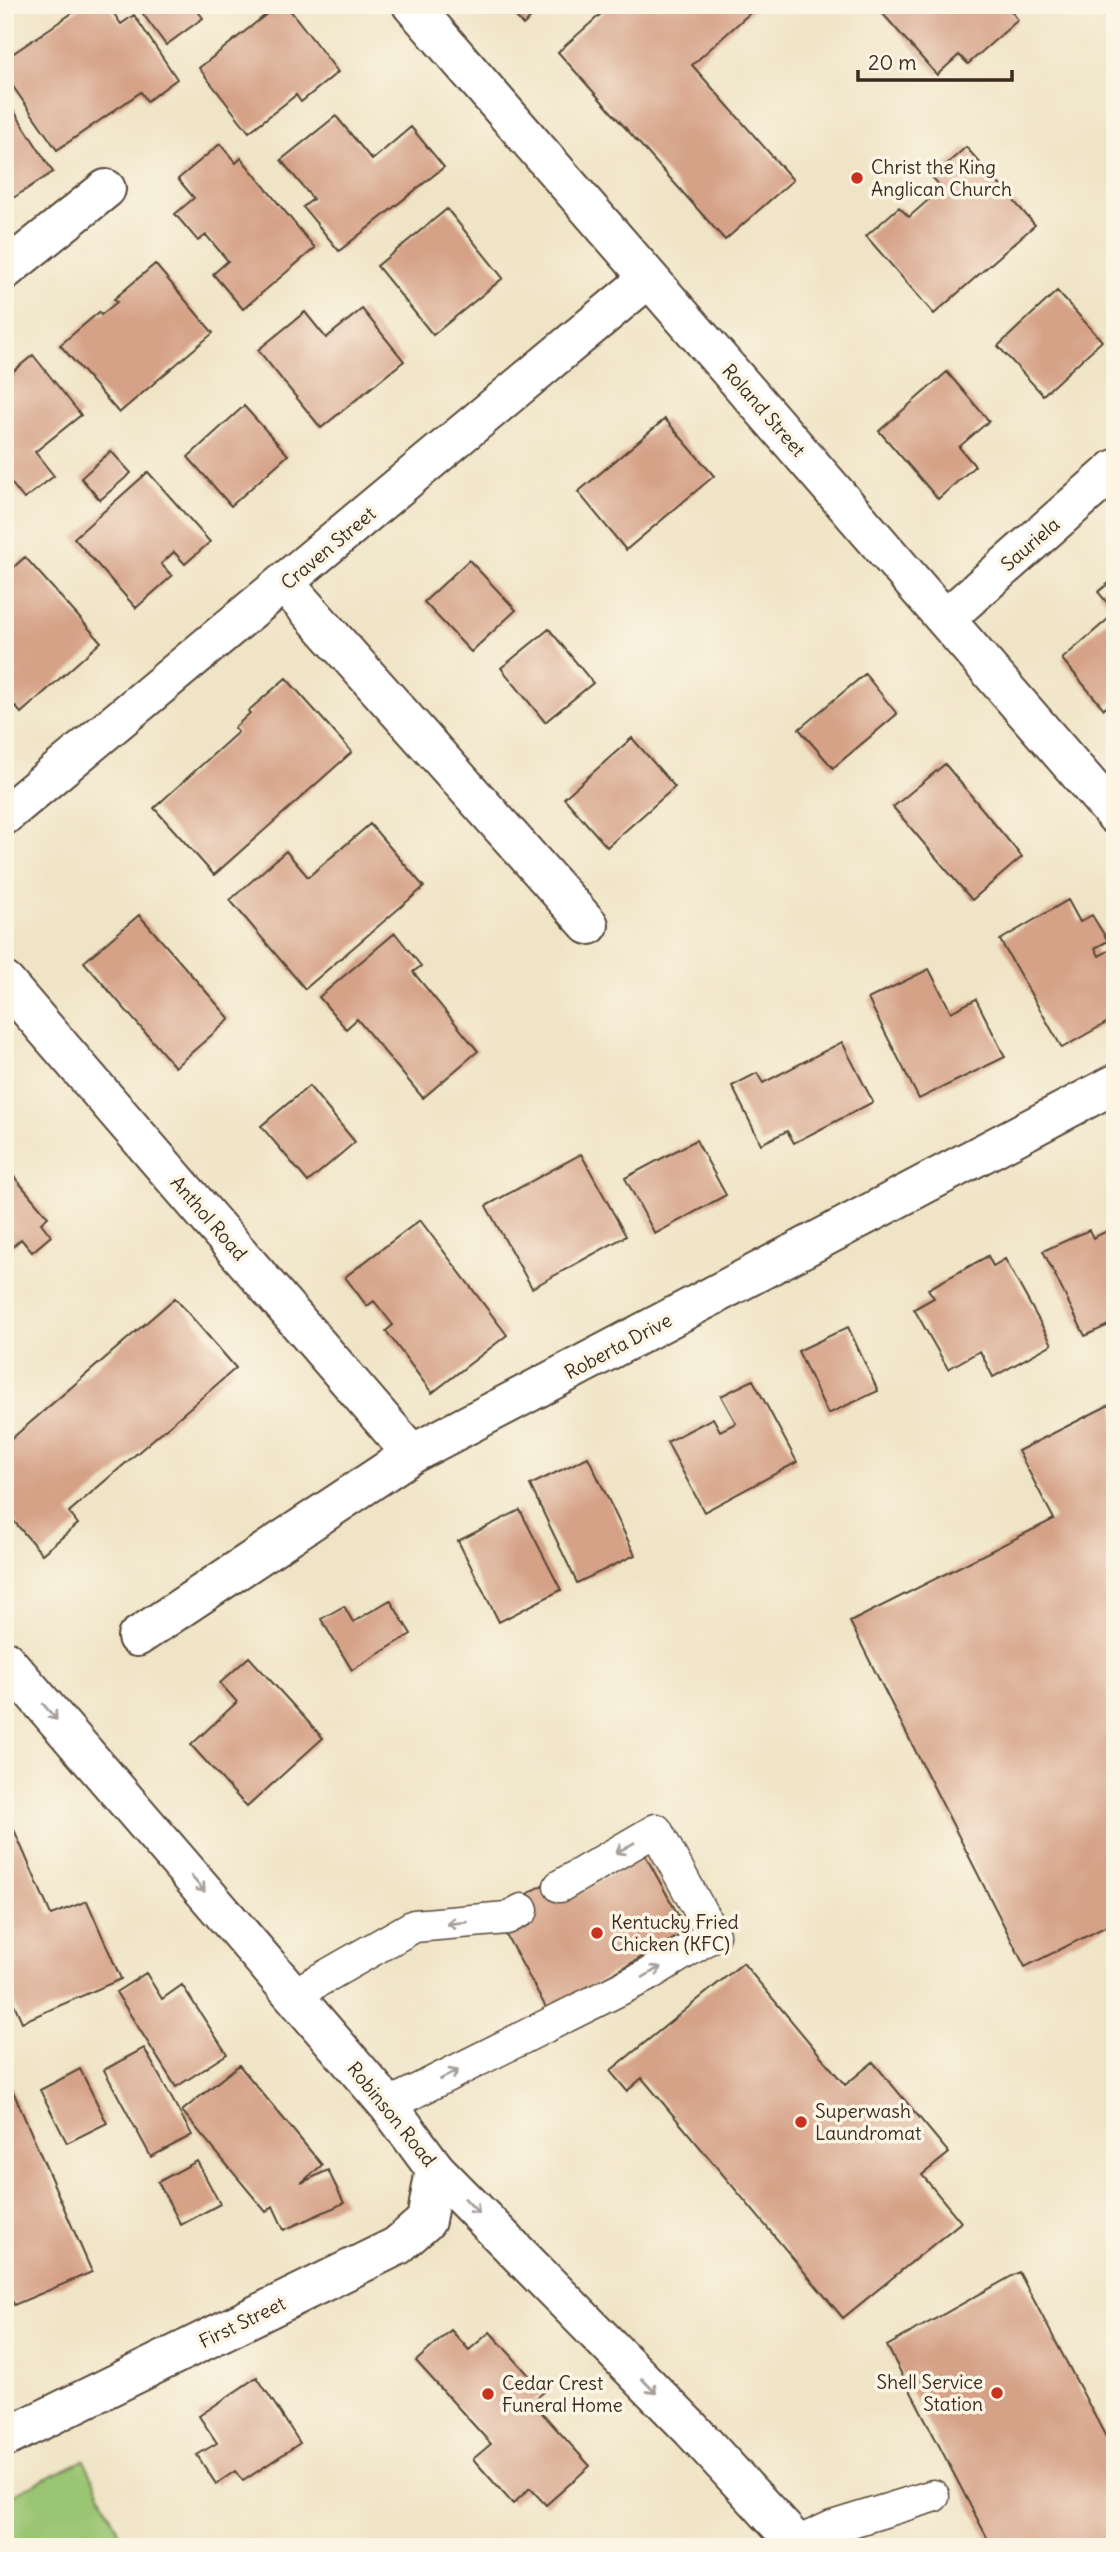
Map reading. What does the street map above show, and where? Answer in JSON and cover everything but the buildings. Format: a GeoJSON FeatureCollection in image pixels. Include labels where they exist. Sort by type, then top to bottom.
{"type":"FeatureCollection","features":[{"type":"Feature","properties":{"kind":"street","name":"Roland Street"},"geometry":{"type":"LineString","coordinates":[[412,5],[1115,815]]}},
{"type":"Feature","properties":{"kind":"street"},"geometry":{"type":"LineString","coordinates":[[5,270],[106,189]]}},
{"type":"Feature","properties":{"kind":"street","name":"Craven Street"},"geometry":{"type":"LineString","coordinates":[[5,816],[649,278]]}},
{"type":"Feature","properties":{"kind":"street","name":"Sauriela"},"geometry":{"type":"LineString","coordinates":[[945,619],[1115,469]]}},
{"type":"Feature","properties":{"kind":"street"},"geometry":{"type":"LineString","coordinates":[[285,584],[589,925]]}},
{"type":"Feature","properties":{"kind":"street","name":"Anthol Road"},"geometry":{"type":"LineString","coordinates":[[5,982],[412,1454]]}},
{"type":"Feature","properties":{"kind":"street","name":"Roberta Drive"},"geometry":{"type":"LineString","coordinates":[[138,1637],[412,1454],[1115,1084]]}},
{"type":"Feature","properties":{"kind":"street","name":"Robinson Road"},"geometry":{"type":"LineString","coordinates":[[5,1660],[388,2105],[435,2169],[692,2430],[799,2545]]}},
{"type":"Feature","properties":{"kind":"street","name":"First Street"},"geometry":{"type":"LineString","coordinates":[[5,2438],[397,2246],[426,2221],[435,2169]]}},
{"type":"Feature","properties":{"kind":"lane"},"geometry":{"type":"LineString","coordinates":[[388,2105],[646,1976],[713,1935],[656,1830],[560,1886]]}},
{"type":"Feature","properties":{"kind":"lane"},"geometry":{"type":"LineString","coordinates":[[293,1995],[414,1926],[507,1919],[522,1909]]}},
{"type":"Feature","properties":{"kind":"lane"},"geometry":{"type":"LineString","coordinates":[[799,2545],[863,2516],[933,2496]]}},
{"type":"Feature","properties":{"kind":"green space"},"geometry":{"type":"Polygon","coordinates":[[[84,2460],[126,2547],[5,2547],[5,2498],[84,2460]]]}},
{"type":"Feature","properties":{"kind":"place","name":"Christ the King Anglican Church"},"geometry":{"type":"Point","coordinates":[857,178]}},
{"type":"Feature","properties":{"kind":"place","name":"Kentucky Fried Chicken (KFC)"},"geometry":{"type":"Point","coordinates":[597,1933]}},
{"type":"Feature","properties":{"kind":"place","name":"Superwash Laundromat"},"geometry":{"type":"Point","coordinates":[801,2122]}},
{"type":"Feature","properties":{"kind":"place","name":"Shell Service Station"},"geometry":{"type":"Point","coordinates":[997,2393]}},
{"type":"Feature","properties":{"kind":"place","name":"Cedar Crest Funeral Home"},"geometry":{"type":"Point","coordinates":[488,2394]}}]}
